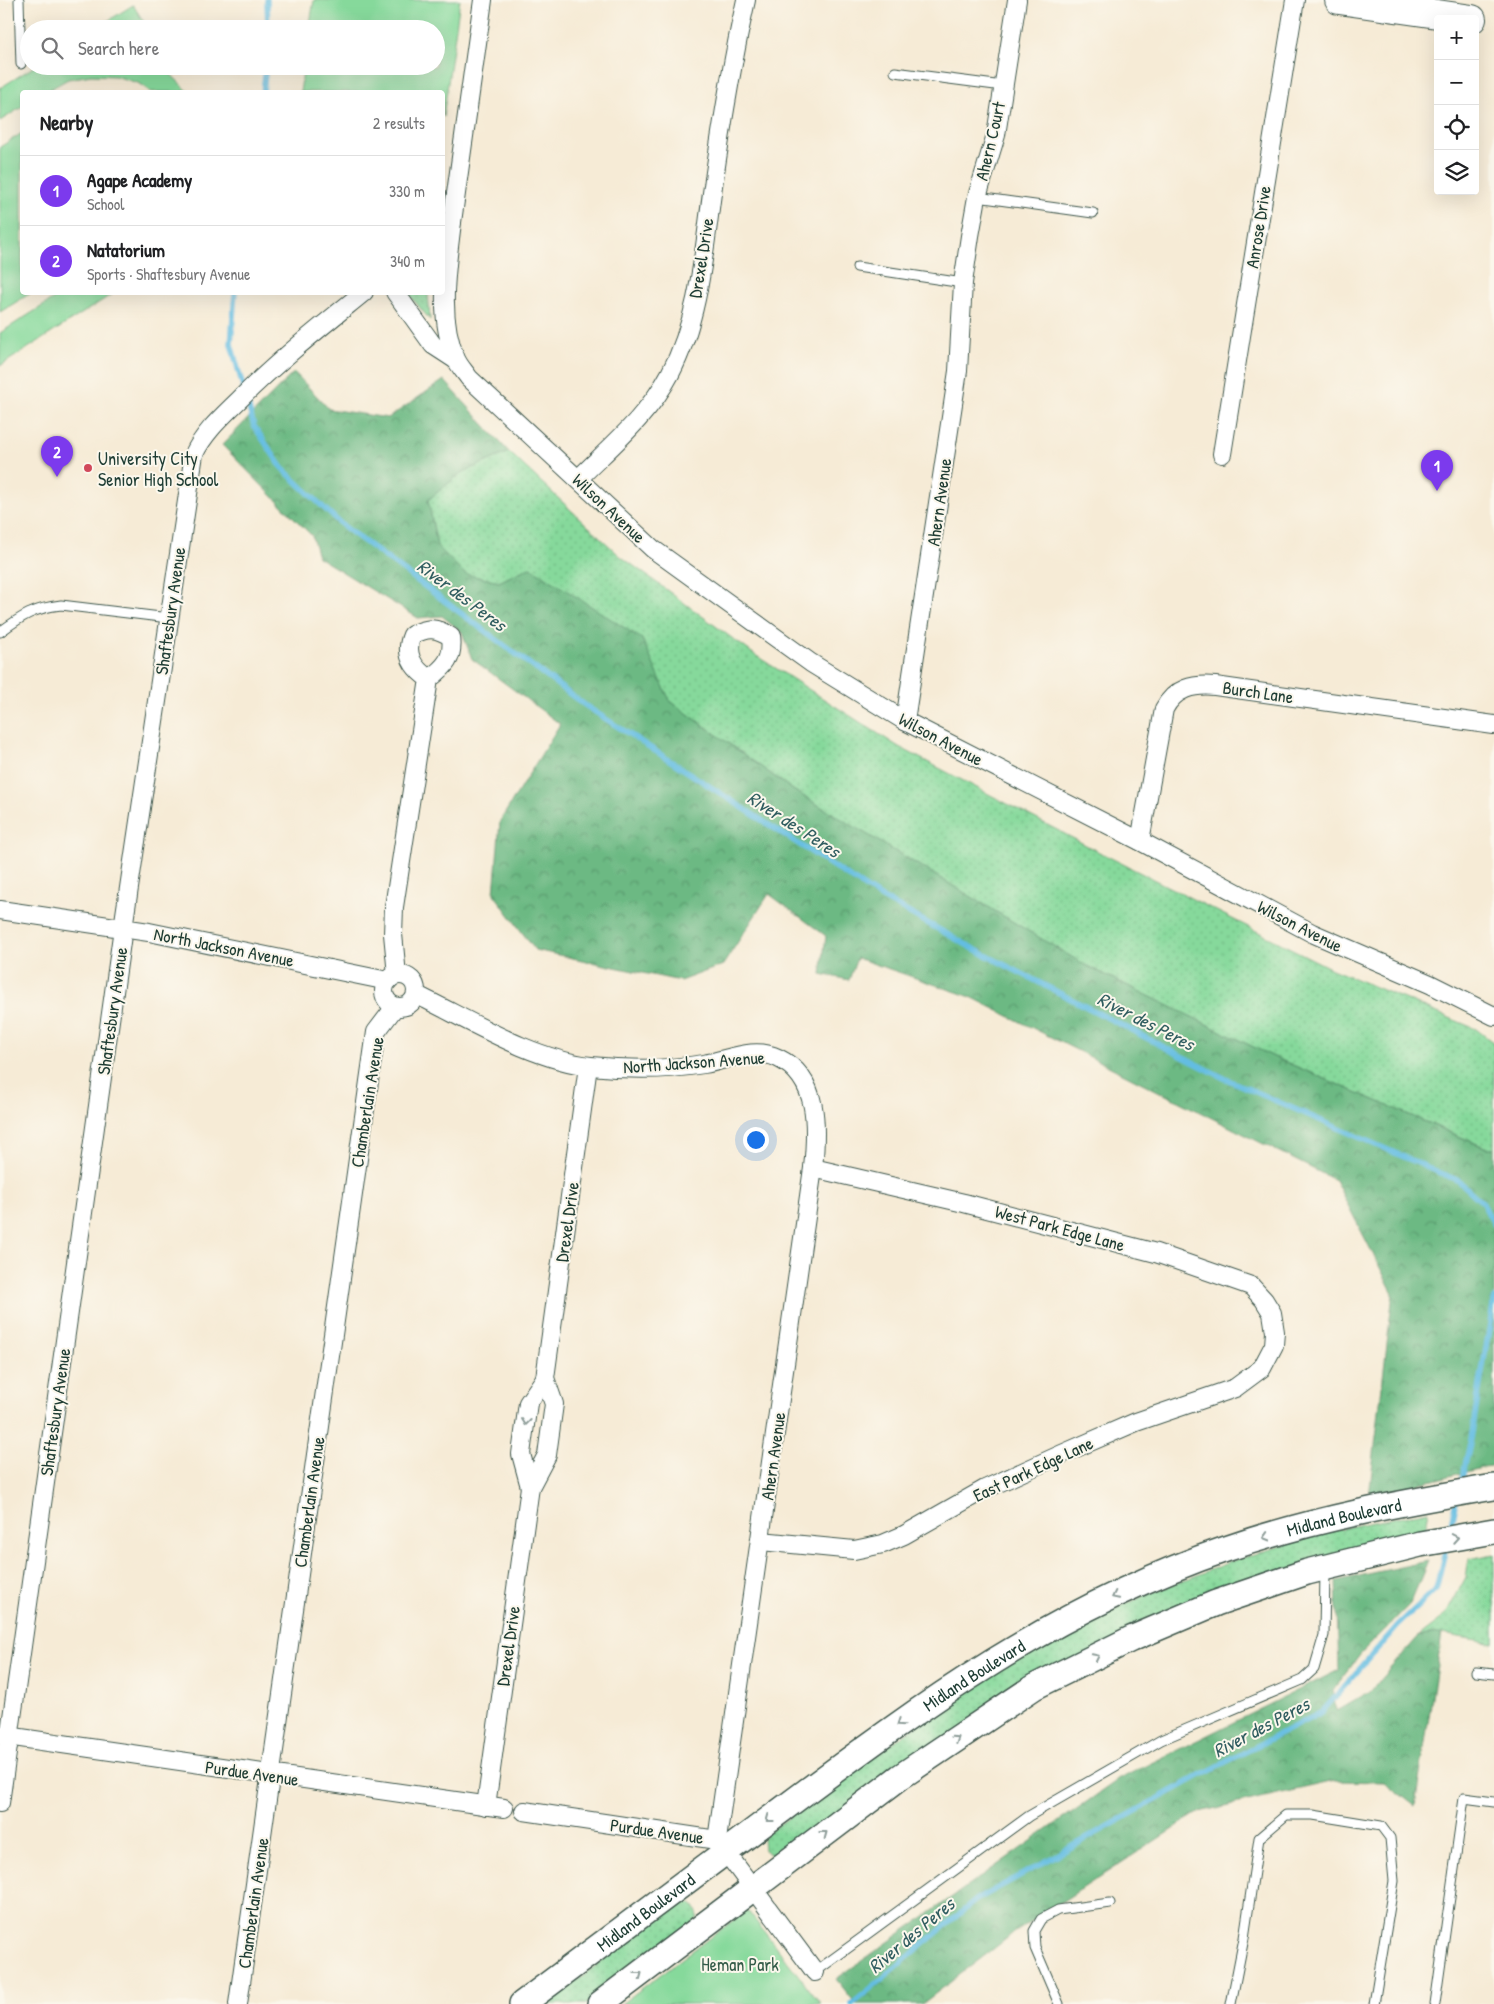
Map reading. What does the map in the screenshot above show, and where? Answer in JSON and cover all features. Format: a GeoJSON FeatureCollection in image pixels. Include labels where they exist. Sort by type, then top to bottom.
{"type":"FeatureCollection","features":[{"type":"Feature","properties":{"kind":"main road"},"geometry":{"type":"LineString","coordinates":[[1339,0],[1446,15]]}},
{"type":"Feature","properties":{"kind":"main road"},"geometry":{"type":"LineString","coordinates":[[1479,20],[1494,22]]}},
{"type":"Feature","properties":{"kind":"main road","name":"Midland Boulevard"},"geometry":{"type":"LineString","coordinates":[[522,2004],[722,1846],[981,1667],[1050,1627],[1136,1585],[1226,1549],[1317,1522],[1432,1497],[1494,1487]]}},
{"type":"Feature","properties":{"kind":"main road"},"geometry":{"type":"LineString","coordinates":[[600,2004],[900,1777],[1034,1687],[1131,1639],[1216,1603],[1326,1568],[1420,1544],[1492,1531]]}},
{"type":"Feature","properties":{"kind":"street"},"geometry":{"type":"LineString","coordinates":[[447,226],[484,0]]}},
{"type":"Feature","properties":{"kind":"street","name":"Drexel Drive"},"geometry":{"type":"LineString","coordinates":[[578,479],[636,422],[669,376],[678,356],[690,321],[700,276],[720,135],[746,0]]}},
{"type":"Feature","properties":{"kind":"street","name":"Ahern Court"},"geometry":{"type":"LineString","coordinates":[[963,283],[977,197],[996,135],[1018,0]]}},
{"type":"Feature","properties":{"kind":"street","name":"Anrose Drive"},"geometry":{"type":"LineString","coordinates":[[1222,454],[1294,0]]}},
{"type":"Feature","properties":{"kind":"street","name":"Wilson Avenue"},"geometry":{"type":"LineString","coordinates":[[447,226],[446,314],[456,360]]}},
{"type":"Feature","properties":{"kind":"street","name":"Ahern Avenue"},"geometry":{"type":"LineString","coordinates":[[905,721],[958,370],[963,283]]}},
{"type":"Feature","properties":{"kind":"street","name":"Shaftesbury Avenue"},"geometry":{"type":"LineString","coordinates":[[0,1803],[5,1736],[194,454],[202,438],[214,424],[268,371],[360,295]]}},
{"type":"Feature","properties":{"kind":"street","name":"Wilson Avenue"},"geometry":{"type":"LineString","coordinates":[[397,295],[433,346],[456,360],[469,378],[653,549],[811,663],[905,721],[1140,841],[1312,933],[1430,984],[1494,1016]]}},
{"type":"Feature","properties":{"kind":"street"},"geometry":{"type":"LineString","coordinates":[[392,978],[394,907],[429,679]]}},
{"type":"Feature","properties":{"kind":"street","name":"Burch Lane"},"geometry":{"type":"LineString","coordinates":[[1140,841],[1164,708],[1177,692],[1187,687],[1199,685],[1215,686],[1494,725]]}},
{"type":"Feature","properties":{"kind":"street","name":"North Jackson Avenue"},"geometry":{"type":"LineString","coordinates":[[0,910],[123,928],[392,978]]}},
{"type":"Feature","properties":{"kind":"street"},"geometry":{"type":"LineString","coordinates":[[407,976],[416,984],[416,995],[414,1000],[406,1007],[395,1007],[384,996],[385,985],[392,978],[407,976]]}},
{"type":"Feature","properties":{"kind":"street","name":"North Jackson Avenue"},"geometry":{"type":"LineString","coordinates":[[416,995],[517,1045],[588,1066],[627,1069],[672,1067],[704,1064],[750,1054],[764,1054],[776,1056],[799,1074]]}},
{"type":"Feature","properties":{"kind":"street","name":"Chamberlain Avenue"},"geometry":{"type":"LineString","coordinates":[[238,2004],[376,1032],[395,1007]]}},
{"type":"Feature","properties":{"kind":"street","name":"Drexel Drive"},"geometry":{"type":"LineString","coordinates":[[530,1487],[521,1454],[528,1403],[545,1378],[588,1066]]}},
{"type":"Feature","properties":{"kind":"street","name":"Ahern Avenue"},"geometry":{"type":"LineString","coordinates":[[722,1846],[761,1542],[817,1134],[816,1116],[811,1095],[799,1074]]}},
{"type":"Feature","properties":{"kind":"street","name":"West Park Edge Lane"},"geometry":{"type":"LineString","coordinates":[[813,1168],[964,1203],[1156,1253],[1251,1286],[1264,1300],[1272,1313],[1275,1332]]}},
{"type":"Feature","properties":{"kind":"street","name":"East Park Edge Lane"},"geometry":{"type":"LineString","coordinates":[[761,1542],[854,1550],[883,1544],[985,1489],[1062,1454],[1136,1422],[1235,1388],[1262,1368],[1274,1345],[1275,1332]]}},
{"type":"Feature","properties":{"kind":"street","name":"Drexel Drive"},"geometry":{"type":"LineString","coordinates":[[486,1806],[530,1487],[547,1456],[554,1404],[545,1378]]}},
{"type":"Feature","properties":{"kind":"street","name":"Purdue Avenue"},"geometry":{"type":"LineString","coordinates":[[5,1736],[271,1776],[504,1808]]}},
{"type":"Feature","properties":{"kind":"street","name":"Purdue Avenue"},"geometry":{"type":"LineString","coordinates":[[524,1811],[722,1846],[815,1972]]}},
{"type":"Feature","properties":{"kind":"lane"},"geometry":{"type":"LineString","coordinates":[[19,0],[20,32]]}},
{"type":"Feature","properties":{"kind":"lane"},"geometry":{"type":"LineString","coordinates":[[895,72],[1003,86]]}},
{"type":"Feature","properties":{"kind":"lane"},"geometry":{"type":"LineString","coordinates":[[977,197],[1093,212]]}},
{"type":"Feature","properties":{"kind":"lane"},"geometry":{"type":"LineString","coordinates":[[857,267],[963,283]]}},
{"type":"Feature","properties":{"kind":"lane"},"geometry":{"type":"LineString","coordinates":[[0,632],[25,613],[43,607],[61,605],[169,618]]}},
{"type":"Feature","properties":{"kind":"lane"},"geometry":{"type":"LineString","coordinates":[[815,1972],[1029,1816],[1161,1740],[1302,1680],[1314,1669],[1324,1635],[1326,1568]]}},
{"type":"Feature","properties":{"kind":"lane"},"geometry":{"type":"LineString","coordinates":[[1476,1672],[1494,1674]]}},
{"type":"Feature","properties":{"kind":"lane"},"geometry":{"type":"LineString","coordinates":[[1435,2004],[1464,1798],[1494,1802]]}},
{"type":"Feature","properties":{"kind":"lane"},"geometry":{"type":"LineString","coordinates":[[1231,2004],[1244,1938],[1259,1838],[1286,1815],[1313,1815],[1380,1826],[1390,1838],[1394,1881],[1374,2004]]}},
{"type":"Feature","properties":{"kind":"lane"},"geometry":{"type":"LineString","coordinates":[[1059,2004],[1035,1948],[1034,1931],[1041,1918],[1058,1910],[1110,1902]]}},
{"type":"Feature","properties":{"kind":"green space"},"geometry":{"type":"Polygon","coordinates":[[[314,0],[460,0],[445,103],[445,90],[300,90],[303,75],[445,75],[445,20],[311,20],[314,0]]]}},
{"type":"Feature","properties":{"kind":"green space"},"geometry":{"type":"Polygon","coordinates":[[[133,5],[143,20],[109,20],[133,5]]]}},
{"type":"Feature","properties":{"kind":"green space"},"geometry":{"type":"Polygon","coordinates":[[[21,75],[91,75],[68,79],[49,90],[20,90],[20,108],[0,121],[0,88],[21,75]]]}},
{"type":"Feature","properties":{"kind":"green space"},"geometry":{"type":"Polygon","coordinates":[[[91,75],[171,75],[187,90],[148,90],[138,83],[115,76],[91,75]]]}},
{"type":"Feature","properties":{"kind":"green space"},"geometry":{"type":"Polygon","coordinates":[[[20,134],[20,295],[28,295],[0,312],[0,147],[20,134]]]}},
{"type":"Feature","properties":{"kind":"green space"},"geometry":{"type":"Polygon","coordinates":[[[60,295],[111,295],[0,366],[0,333],[60,295]]]}},
{"type":"Feature","properties":{"kind":"green space"},"geometry":{"type":"Polygon","coordinates":[[[410,295],[428,295],[430,320],[410,295]]]}},
{"type":"Feature","properties":{"kind":"green space"},"geometry":{"type":"Polygon","coordinates":[[[294,372],[329,409],[388,418],[444,380],[509,452],[461,473],[428,500],[437,546],[465,574],[499,582],[530,567],[642,639],[670,701],[793,790],[1085,965],[1276,1058],[1486,1148],[1494,1148],[1494,1465],[1369,1496],[1393,1293],[1335,1180],[971,997],[857,958],[849,980],[821,974],[826,936],[769,894],[723,965],[680,981],[535,950],[494,894],[500,821],[560,724],[472,659],[462,632],[442,616],[418,618],[318,557],[312,536],[222,445],[294,372]]]}},
{"type":"Feature","properties":{"kind":"green space"},"geometry":{"type":"Polygon","coordinates":[[[509,452],[619,555],[755,655],[899,747],[1101,853],[1332,969],[1476,1029],[1494,1043],[1494,1148],[1487,1148],[1276,1058],[1085,965],[793,790],[670,701],[641,639],[530,567],[499,582],[465,574],[437,546],[428,500],[461,473],[509,452]]]}},
{"type":"Feature","properties":{"kind":"green space"},"geometry":{"type":"Polygon","coordinates":[[[1429,1511],[1425,1531],[1129,1631],[777,1859],[764,1850],[763,1839],[766,1834],[952,1700],[1013,1661],[1089,1621],[1146,1595],[1238,1559],[1338,1529],[1429,1511]]]}},
{"type":"Feature","properties":{"kind":"green space"},"geometry":{"type":"Polygon","coordinates":[[[1494,1554],[1494,1643],[1442,1634],[1419,1636],[1445,1616],[1466,1577],[1469,1559],[1494,1554]]]}},
{"type":"Feature","properties":{"kind":"green space"},"geometry":{"type":"Polygon","coordinates":[[[1428,1561],[1410,1604],[1360,1655],[1333,1690],[1336,1711],[1369,1692],[1419,1636],[1442,1634],[1415,1806],[1384,1782],[1335,1781],[1199,1812],[1014,1933],[922,2004],[856,2004],[836,1979],[1119,1779],[1339,1670],[1336,1581],[1428,1561]]]}},
{"type":"Feature","properties":{"kind":"green space"},"geometry":{"type":"Polygon","coordinates":[[[683,1900],[694,1906],[698,1917],[694,1924],[586,2004],[545,2004],[683,1900]]]}},
{"type":"Feature","properties":{"kind":"green space","name":"Heman Park"},"geometry":{"type":"Polygon","coordinates":[[[747,1910],[821,2004],[621,2004],[747,1910]]]}},
{"type":"Feature","properties":{"kind":"waterway","name":"River des Peres"},"geometry":{"type":"LineString","coordinates":[[267,0],[268,20]]}},
{"type":"Feature","properties":{"kind":"waterway","name":"River des Peres"},"geometry":{"type":"LineString","coordinates":[[263,90],[265,75]]}},
{"type":"Feature","properties":{"kind":"waterway","name":"River des Peres"},"geometry":{"type":"LineString","coordinates":[[235,295],[231,344],[254,426],[282,468],[342,525],[586,706],[877,895],[974,949],[1226,1079],[1459,1181],[1482,1202],[1494,1224]]}},
{"type":"Feature","properties":{"kind":"waterway","name":"River des Peres"},"geometry":{"type":"LineString","coordinates":[[1460,1487],[1471,1439],[1494,1299]]}},
{"type":"Feature","properties":{"kind":"waterway","name":"River des Peres"},"geometry":{"type":"LineString","coordinates":[[1449,1533],[1456,1500]]}},
{"type":"Feature","properties":{"kind":"waterway","name":"River des Peres"},"geometry":{"type":"LineString","coordinates":[[852,2004],[976,1900],[1199,1776],[1322,1712],[1398,1625],[1436,1589],[1446,1547]]}},
{"type":"Feature","properties":{"kind":"place","name":"University City Senior High School"},"geometry":{"type":"Point","coordinates":[88,468]}},
{"type":"Feature","properties":{"kind":"place","name":"Natatorium"},"geometry":{"type":"Point","coordinates":[57,477]}},
{"type":"Feature","properties":{"kind":"place","name":"Agape Academy"},"geometry":{"type":"Point","coordinates":[1437,491]}}]}
